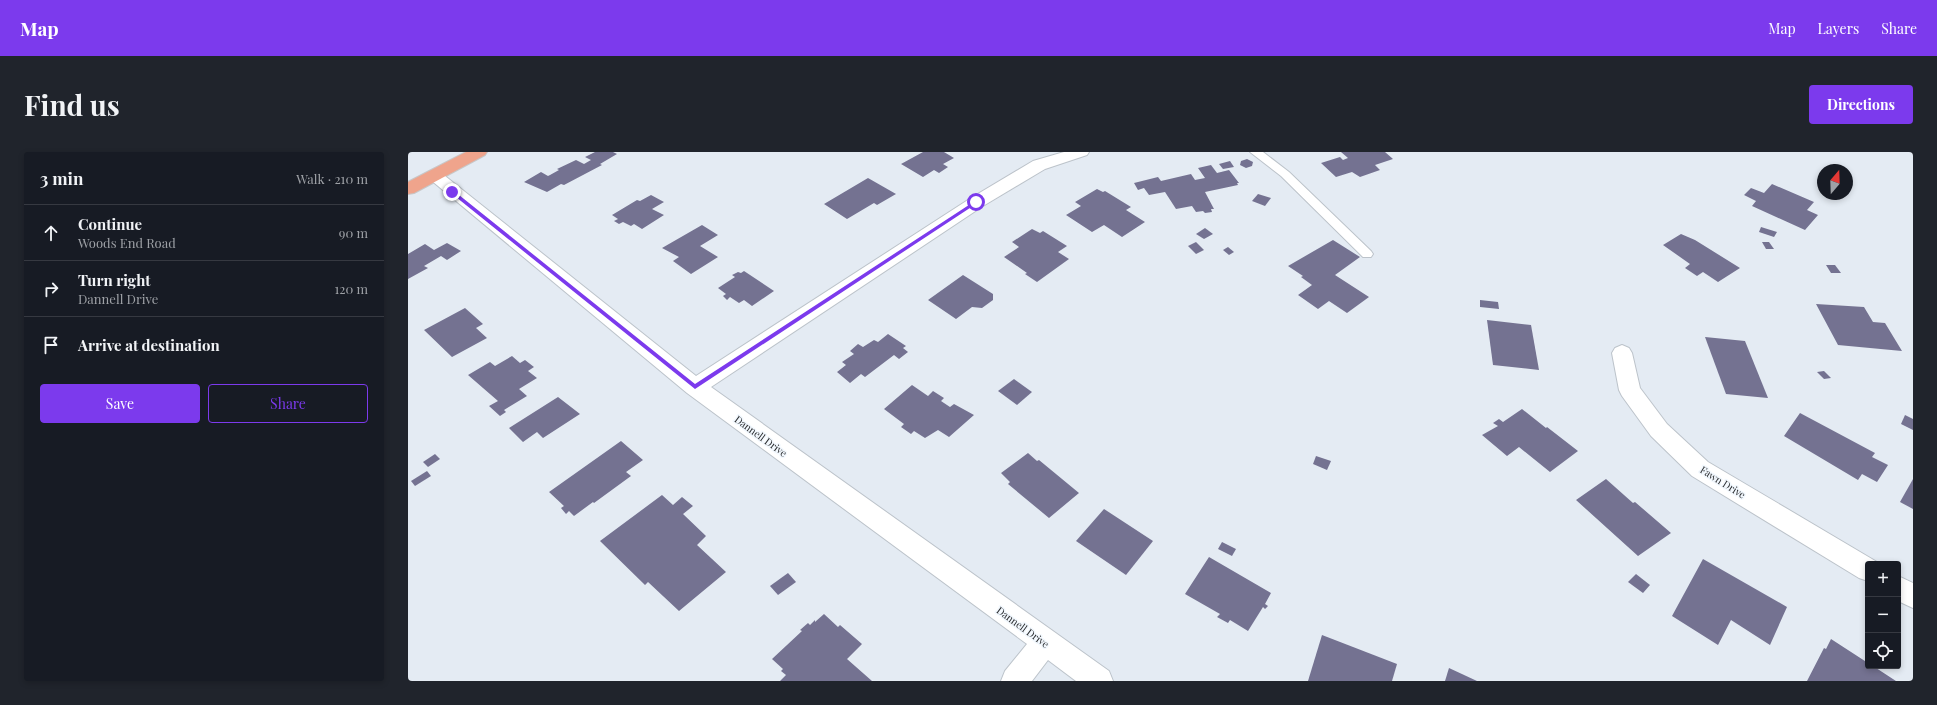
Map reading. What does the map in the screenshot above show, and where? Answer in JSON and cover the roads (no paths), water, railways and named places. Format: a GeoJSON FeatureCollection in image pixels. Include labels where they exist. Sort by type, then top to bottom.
{"type":"FeatureCollection","features":[{"type":"Feature","properties":{"kind":"main road"},"geometry":{"type":"LineString","coordinates":[[408,189],[479,152]]}},
{"type":"Feature","properties":{"kind":"street"},"geometry":{"type":"LineString","coordinates":[[695,387],[976,202],[1039,165],[1081,152]]}},
{"type":"Feature","properties":{"kind":"street","name":"Dannell Drive"},"geometry":{"type":"LineString","coordinates":[[434,176],[695,387],[1099,681]]}},
{"type":"Feature","properties":{"kind":"street","name":"Fawn Drive"},"geometry":{"type":"LineString","coordinates":[[1622,353],[1630,390],[1659,430],[1700,469],[1865,568]]}},
{"type":"Feature","properties":{"kind":"street"},"geometry":{"type":"LineString","coordinates":[[1901,590],[1913,596]]}},
{"type":"Feature","properties":{"kind":"street"},"geometry":{"type":"LineString","coordinates":[[1015,681],[1045,643]]}},
{"type":"Feature","properties":{"kind":"lane"},"geometry":{"type":"LineString","coordinates":[[1256,152],[1285,174],[1367,254]]}}]}
